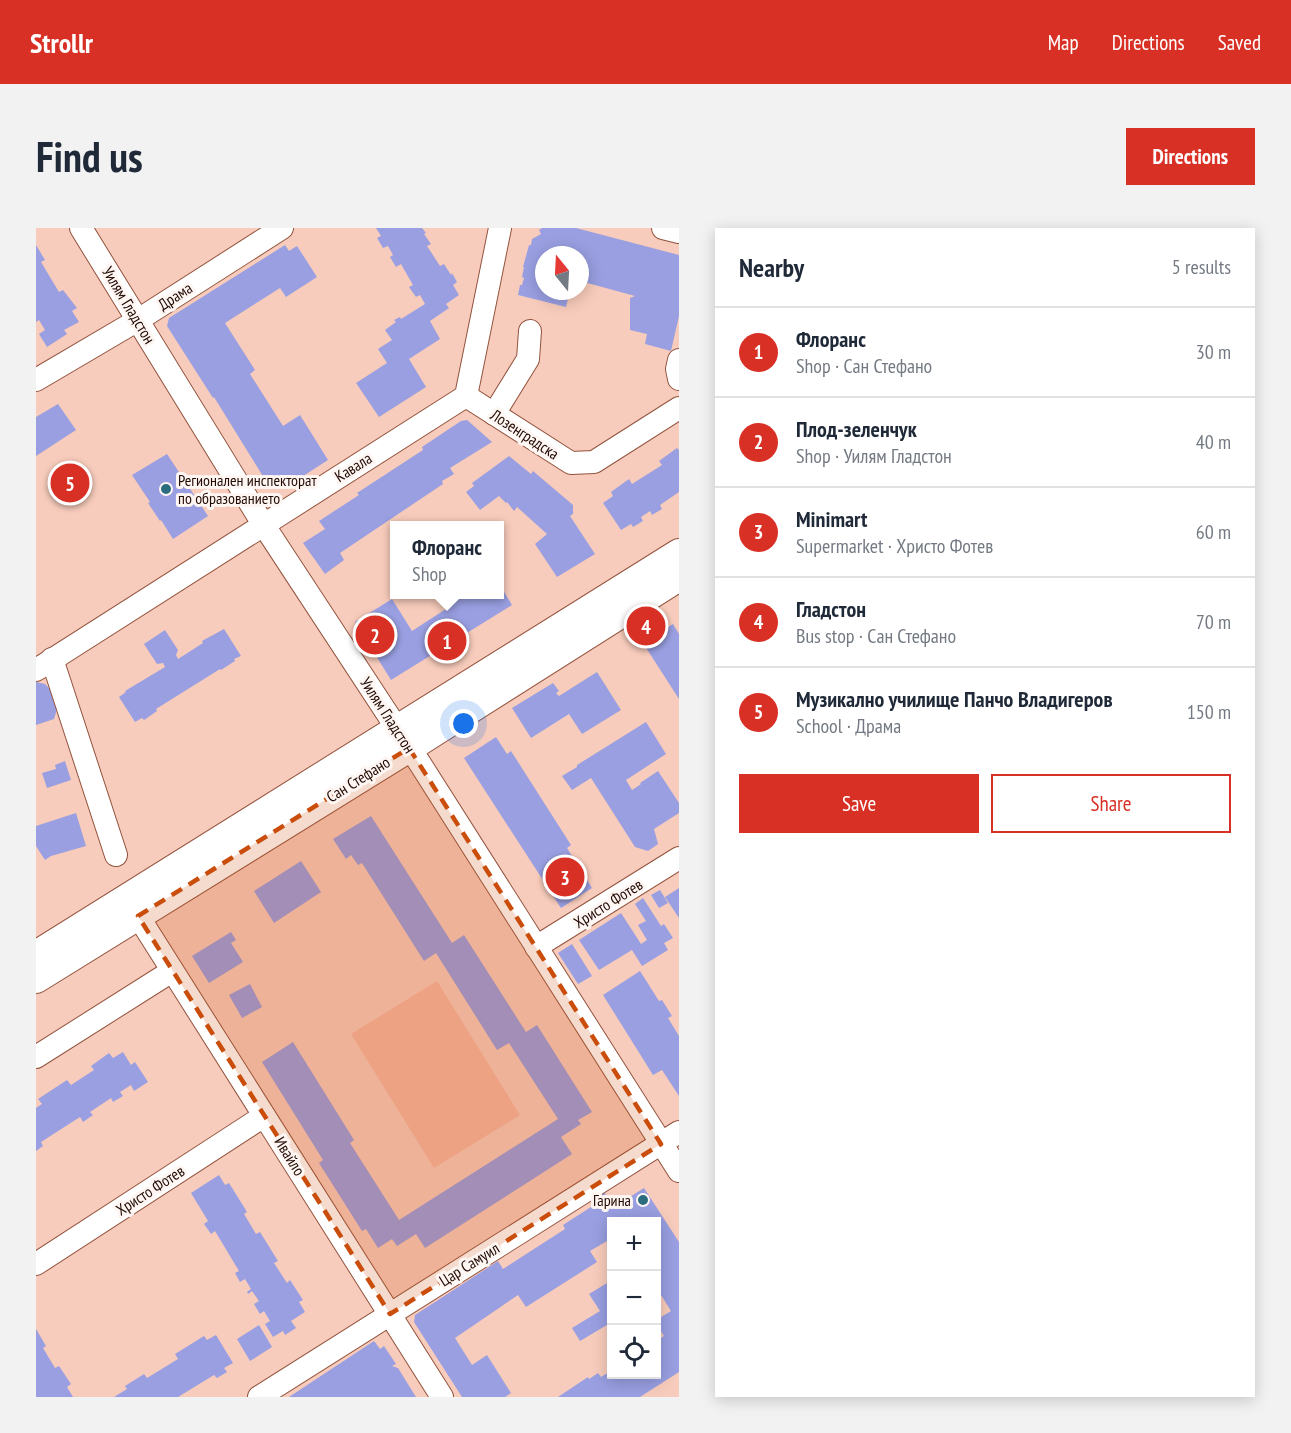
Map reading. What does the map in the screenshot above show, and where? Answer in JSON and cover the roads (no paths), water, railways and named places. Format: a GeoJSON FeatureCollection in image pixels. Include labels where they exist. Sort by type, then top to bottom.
{"type":"FeatureCollection","features":[{"type":"Feature","properties":{"kind":"main road","name":"Сан Стефано"},"geometry":{"type":"LineString","coordinates":[[36,979],[138,915],[679,553]]}},
{"type":"Feature","properties":{"kind":"main road","name":"Сан Стефано"},"geometry":{"type":"LineString","coordinates":[[36,955],[679,577]]}},
{"type":"Feature","properties":{"kind":"street","name":"Уилям Гладстон"},"geometry":{"type":"LineString","coordinates":[[81,228],[263,524],[419,762],[536,947],[670,1138],[679,1171]]}},
{"type":"Feature","properties":{"kind":"street","name":"Драма"},"geometry":{"type":"LineString","coordinates":[[36,380],[138,320],[282,228]]}},
{"type":"Feature","properties":{"kind":"street"},"geometry":{"type":"LineString","coordinates":[[466,396],[500,228]]}},
{"type":"Feature","properties":{"kind":"street"},"geometry":{"type":"LineString","coordinates":[[663,228],[679,232]]}},
{"type":"Feature","properties":{"kind":"street"},"geometry":{"type":"LineString","coordinates":[[494,414],[528,359],[530,331]]}},
{"type":"Feature","properties":{"kind":"street"},"geometry":{"type":"LineString","coordinates":[[679,360],[677,369],[679,379]]}},
{"type":"Feature","properties":{"kind":"street","name":"Лозенградска"},"geometry":{"type":"LineString","coordinates":[[466,396],[571,463],[594,462],[679,408]]}},
{"type":"Feature","properties":{"kind":"street","name":"Кавала"},"geometry":{"type":"LineString","coordinates":[[44,664],[466,396]]}},
{"type":"Feature","properties":{"kind":"street"},"geometry":{"type":"LineString","coordinates":[[44,664],[116,855]]}},
{"type":"Feature","properties":{"kind":"street","name":"Христо Фотев"},"geometry":{"type":"LineString","coordinates":[[536,947],[679,858]]}},
{"type":"Feature","properties":{"kind":"street","name":"Ивайло"},"geometry":{"type":"LineString","coordinates":[[138,915],[442,1397]]}},
{"type":"Feature","properties":{"kind":"street"},"geometry":{"type":"LineString","coordinates":[[36,1057],[172,971]]}},
{"type":"Feature","properties":{"kind":"street","name":"Христо Фотев"},"geometry":{"type":"LineString","coordinates":[[36,1264],[264,1116]]}},
{"type":"Feature","properties":{"kind":"street","name":"Цар Самуил"},"geometry":{"type":"LineString","coordinates":[[259,1397],[670,1138]]}},
{"type":"Feature","properties":{"kind":"place","name":"Музикално училище Панчо Владигеров"},"geometry":{"type":"Point","coordinates":[70,483]}},
{"type":"Feature","properties":{"kind":"place","name":"Регионален инспекторат по образованието"},"geometry":{"type":"Point","coordinates":[166,489]}},
{"type":"Feature","properties":{"kind":"place","name":"Гладстон"},"geometry":{"type":"Point","coordinates":[646,626]}},
{"type":"Feature","properties":{"kind":"place","name":"Плод-зеленчук"},"geometry":{"type":"Point","coordinates":[375,635]}},
{"type":"Feature","properties":{"kind":"place","name":"Флоранс"},"geometry":{"type":"Point","coordinates":[447,641]}},
{"type":"Feature","properties":{"kind":"place","name":"Minimart"},"geometry":{"type":"Point","coordinates":[565,877]}},
{"type":"Feature","properties":{"kind":"place","name":"Гарина"},"geometry":{"type":"Point","coordinates":[643,1200]}}]}
